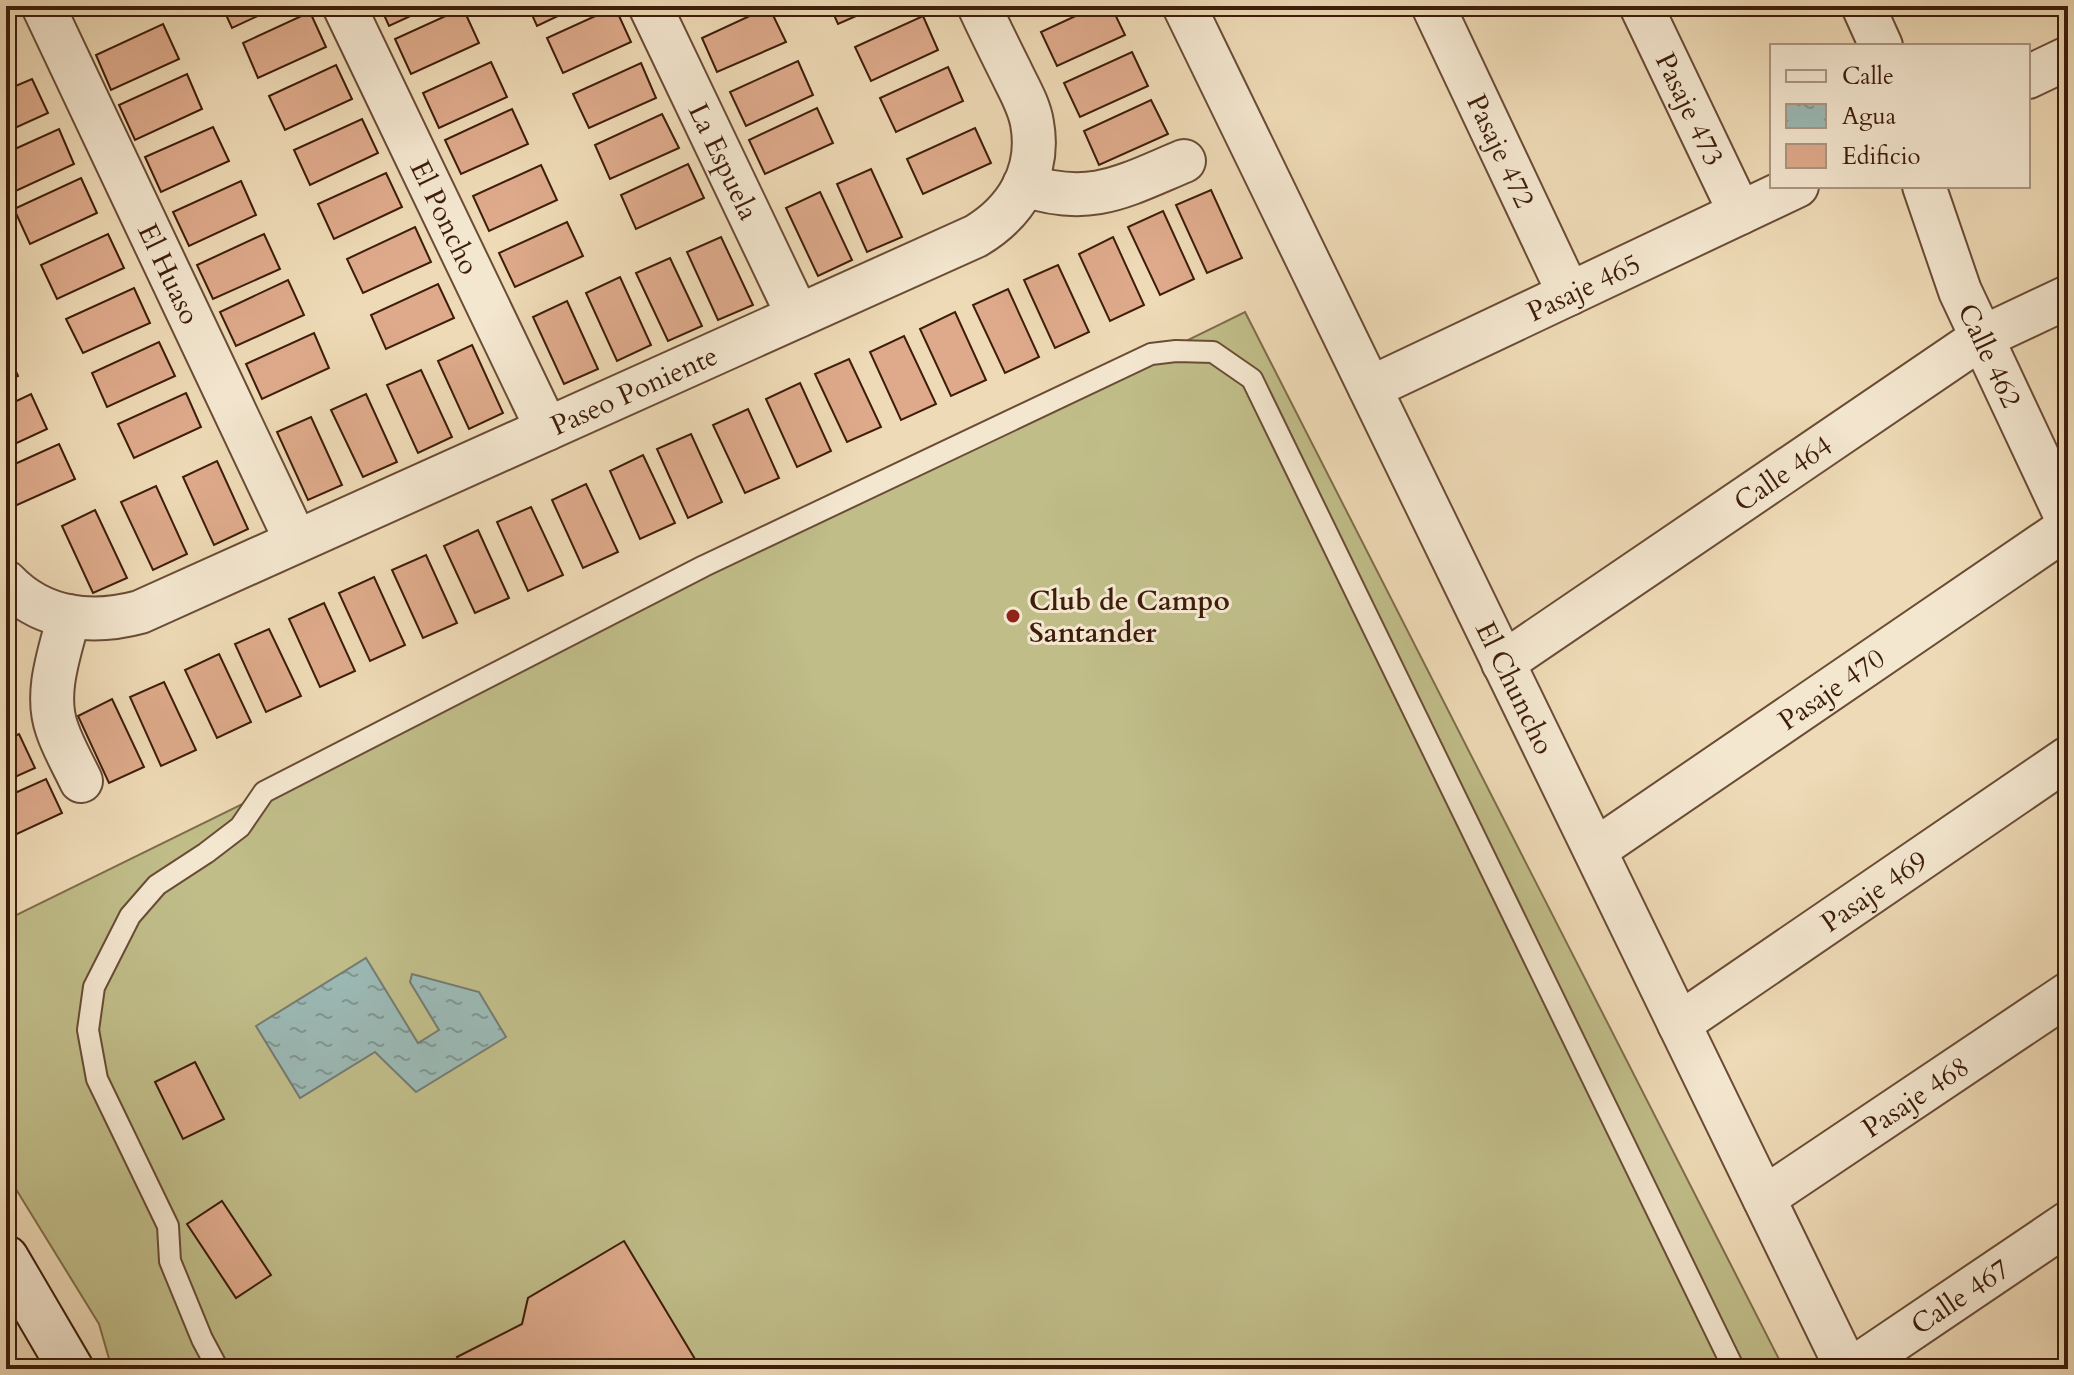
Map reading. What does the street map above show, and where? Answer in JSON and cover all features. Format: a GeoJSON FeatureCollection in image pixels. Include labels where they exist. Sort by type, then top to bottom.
{"type":"FeatureCollection","features":[{"type":"Feature","properties":{"kind":"main road"},"geometry":{"type":"LineString","coordinates":[[6,1258],[71,1369]]}},
{"type":"Feature","properties":{"kind":"street","name":"El Huaso"},"geometry":{"type":"LineString","coordinates":[[43,6],[296,541]]}},
{"type":"Feature","properties":{"kind":"street","name":"El Poncho"},"geometry":{"type":"LineString","coordinates":[[344,6],[547,429]]}},
{"type":"Feature","properties":{"kind":"street","name":"La Espuela"},"geometry":{"type":"LineString","coordinates":[[650,6],[798,316]]}},
{"type":"Feature","properties":{"kind":"street"},"geometry":{"type":"LineString","coordinates":[[979,6],[1026,103],[1032,123],[1034,144],[1024,185],[1071,196],[1094,194],[1115,189],[1184,161]]}},
{"type":"Feature","properties":{"kind":"street","name":"El Chuncho"},"geometry":{"type":"LineString","coordinates":[[1184,6],[1849,1369]]}},
{"type":"Feature","properties":{"kind":"street","name":"Pasaje 472"},"geometry":{"type":"LineString","coordinates":[[1433,6],[1569,294]]}},
{"type":"Feature","properties":{"kind":"street","name":"Pasaje 473"},"geometry":{"type":"LineString","coordinates":[[1641,6],[1740,213]]}},
{"type":"Feature","properties":{"kind":"street"},"geometry":{"type":"LineString","coordinates":[[1863,6],[1880,44]]}},
{"type":"Feature","properties":{"kind":"street"},"geometry":{"type":"LineString","coordinates":[[2030,76],[2068,58]]}},
{"type":"Feature","properties":{"kind":"street","name":"Paseo Poniente"},"geometry":{"type":"LineString","coordinates":[[6,582],[27,600],[69,616],[92,620],[140,612],[976,236],[1005,215],[1024,185]]}},
{"type":"Feature","properties":{"kind":"street","name":"Pasaje 465"},"geometry":{"type":"LineString","coordinates":[[1370,388],[1793,188]]}},
{"type":"Feature","properties":{"kind":"street","name":"Calle 462"},"geometry":{"type":"LineString","coordinates":[[1925,188],[1941,240],[1981,338],[2068,524]]}},
{"type":"Feature","properties":{"kind":"street","name":"Calle 464"},"geometry":{"type":"LineString","coordinates":[[1503,663],[1981,338],[2068,297]]}},
{"type":"Feature","properties":{"kind":"street","name":"Pasaje 470"},"geometry":{"type":"LineString","coordinates":[[1595,850],[2068,524]]}},
{"type":"Feature","properties":{"kind":"street"},"geometry":{"type":"LineString","coordinates":[[69,616],[54,679],[52,707],[57,730],[81,781]]}},
{"type":"Feature","properties":{"kind":"street","name":"Pasaje 469"},"geometry":{"type":"LineString","coordinates":[[1679,1024],[2068,758]]}},
{"type":"Feature","properties":{"kind":"street","name":"Pasaje 468"},"geometry":{"type":"LineString","coordinates":[[1764,1198],[2068,994]]}},
{"type":"Feature","properties":{"kind":"street","name":"Calle 467"},"geometry":{"type":"LineString","coordinates":[[1849,1369],[2068,1223]]}},
{"type":"Feature","properties":{"kind":"lane"},"geometry":{"type":"LineString","coordinates":[[218,1369],[202,1339],[170,1261],[168,1226],[97,1079],[88,1030],[94,987],[130,916],[157,885],[240,827],[264,792],[704,566],[1151,354],[1176,351],[1213,352],[1252,379],[1734,1369]]}},
{"type":"Feature","properties":{"kind":"shaded area","name":"Club de Campo Santander"},"geometry":{"type":"Polygon","coordinates":[[[1245,312],[1784,1369],[112,1369],[99,1324],[6,1173],[6,920],[1245,312]]]}},
{"type":"Feature","properties":{"kind":"water"},"geometry":{"type":"Polygon","coordinates":[[[366,958],[418,1043],[439,1030],[410,982],[412,974],[479,992],[506,1037],[416,1092],[375,1052],[300,1098],[256,1026],[366,958]]]}},
{"type":"Feature","properties":{"kind":"building"},"geometry":{"type":"Polygon","coordinates":[[[222,6],[279,6],[232,28],[222,6]]]}},
{"type":"Feature","properties":{"kind":"building"},"geometry":{"type":"Polygon","coordinates":[[[380,6],[432,6],[389,26],[380,6]]]}},
{"type":"Feature","properties":{"kind":"building"},"geometry":{"type":"Polygon","coordinates":[[[528,6],[579,6],[537,26],[528,6]]]}},
{"type":"Feature","properties":{"kind":"building"},"geometry":{"type":"Polygon","coordinates":[[[830,6],[879,6],[838,24],[830,6]]]}},
{"type":"Feature","properties":{"kind":"building"},"geometry":{"type":"Polygon","coordinates":[[[1097,6],[1111,6],[1125,35],[1057,66],[1041,32],[1097,6]]]}},
{"type":"Feature","properties":{"kind":"building"},"geometry":{"type":"Polygon","coordinates":[[[615,7],[631,42],[563,73],[547,38],[615,7]]]}},
{"type":"Feature","properties":{"kind":"building"},"geometry":{"type":"Polygon","coordinates":[[[769,7],[786,42],[717,72],[702,38],[769,7]]]}},
{"type":"Feature","properties":{"kind":"building"},"geometry":{"type":"Polygon","coordinates":[[[463,8],[479,43],[411,74],[395,39],[463,8]]]}},
{"type":"Feature","properties":{"kind":"building"},"geometry":{"type":"Polygon","coordinates":[[[310,12],[326,47],[258,78],[243,43],[310,12]]]}},
{"type":"Feature","properties":{"kind":"building"},"geometry":{"type":"Polygon","coordinates":[[[923,16],[938,50],[871,81],[855,47],[923,16]]]}},
{"type":"Feature","properties":{"kind":"building"},"geometry":{"type":"Polygon","coordinates":[[[163,24],[179,59],[111,90],[96,55],[163,24]]]}},
{"type":"Feature","properties":{"kind":"building"},"geometry":{"type":"Polygon","coordinates":[[[1132,52],[1148,86],[1080,117],[1064,83],[1132,52]]]}},
{"type":"Feature","properties":{"kind":"building"},"geometry":{"type":"Polygon","coordinates":[[[798,61],[813,95],[746,126],[730,92],[798,61]]]}},
{"type":"Feature","properties":{"kind":"building"},"geometry":{"type":"Polygon","coordinates":[[[491,62],[507,97],[439,128],[423,93],[491,62]]]}},
{"type":"Feature","properties":{"kind":"building"},"geometry":{"type":"Polygon","coordinates":[[[641,63],[656,98],[589,128],[573,94],[641,63]]]}},
{"type":"Feature","properties":{"kind":"building"},"geometry":{"type":"Polygon","coordinates":[[[336,65],[352,99],[285,130],[269,96],[336,65]]]}},
{"type":"Feature","properties":{"kind":"building"},"geometry":{"type":"Polygon","coordinates":[[[948,67],[963,101],[896,132],[880,98],[948,67]]]}},
{"type":"Feature","properties":{"kind":"building"},"geometry":{"type":"Polygon","coordinates":[[[187,74],[202,109],[135,140],[119,105],[187,74]]]}},
{"type":"Feature","properties":{"kind":"building"},"geometry":{"type":"Polygon","coordinates":[[[32,79],[48,113],[6,132],[6,90],[32,79]]]}},
{"type":"Feature","properties":{"kind":"building"},"geometry":{"type":"Polygon","coordinates":[[[1151,100],[1168,134],[1099,165],[1084,131],[1151,100]]]}},
{"type":"Feature","properties":{"kind":"building"},"geometry":{"type":"Polygon","coordinates":[[[817,108],[833,143],[765,174],[749,140],[817,108]]]}},
{"type":"Feature","properties":{"kind":"building"},"geometry":{"type":"Polygon","coordinates":[[[512,109],[528,144],[461,174],[445,140],[512,109]]]}},
{"type":"Feature","properties":{"kind":"building"},"geometry":{"type":"Polygon","coordinates":[[[662,114],[679,148],[610,179],[595,145],[662,114]]]}},
{"type":"Feature","properties":{"kind":"building"},"geometry":{"type":"Polygon","coordinates":[[[362,119],[378,153],[310,185],[294,150],[362,119]]]}},
{"type":"Feature","properties":{"kind":"building"},"geometry":{"type":"Polygon","coordinates":[[[213,127],[229,161],[161,192],[145,157],[213,127]]]}},
{"type":"Feature","properties":{"kind":"building"},"geometry":{"type":"Polygon","coordinates":[[[975,128],[991,163],[923,194],[907,159],[975,128]]]}},
{"type":"Feature","properties":{"kind":"building"},"geometry":{"type":"Polygon","coordinates":[[[59,129],[74,164],[7,195],[6,153],[59,129]]]}},
{"type":"Feature","properties":{"kind":"building"},"geometry":{"type":"Polygon","coordinates":[[[688,164],[704,198],[636,229],[621,195],[688,164]]]}},
{"type":"Feature","properties":{"kind":"building"},"geometry":{"type":"Polygon","coordinates":[[[541,165],[557,200],[489,231],[473,196],[541,165]]]}},
{"type":"Feature","properties":{"kind":"building"},"geometry":{"type":"Polygon","coordinates":[[[871,169],[902,237],[867,252],[837,184],[871,169]]]}},
{"type":"Feature","properties":{"kind":"building"},"geometry":{"type":"Polygon","coordinates":[[[386,173],[402,207],[334,239],[318,204],[386,173]]]}},
{"type":"Feature","properties":{"kind":"building"},"geometry":{"type":"Polygon","coordinates":[[[81,178],[97,213],[30,244],[14,209],[81,178]]]}},
{"type":"Feature","properties":{"kind":"building"},"geometry":{"type":"Polygon","coordinates":[[[241,181],[256,215],[189,246],[173,212],[241,181]]]}},
{"type":"Feature","properties":{"kind":"building"},"geometry":{"type":"Polygon","coordinates":[[[1211,190],[1242,258],[1207,273],[1176,205],[1211,190]]]}},
{"type":"Feature","properties":{"kind":"building"},"geometry":{"type":"Polygon","coordinates":[[[820,192],[852,260],[818,276],[786,208],[820,192]]]}},
{"type":"Feature","properties":{"kind":"building"},"geometry":{"type":"Polygon","coordinates":[[[1163,211],[1194,279],[1160,295],[1128,227],[1163,211]]]}},
{"type":"Feature","properties":{"kind":"building"},"geometry":{"type":"Polygon","coordinates":[[[567,222],[583,256],[515,287],[499,253],[567,222]]]}},
{"type":"Feature","properties":{"kind":"building"},"geometry":{"type":"Polygon","coordinates":[[[415,227],[431,262],[363,293],[347,259],[415,227]]]}},
{"type":"Feature","properties":{"kind":"building"},"geometry":{"type":"Polygon","coordinates":[[[108,234],[124,268],[57,299],[41,265],[108,234]]]}},
{"type":"Feature","properties":{"kind":"building"},"geometry":{"type":"Polygon","coordinates":[[[264,234],[280,269],[213,299],[197,265],[264,234]]]}},
{"type":"Feature","properties":{"kind":"building"},"geometry":{"type":"Polygon","coordinates":[[[721,237],[753,305],[718,320],[687,252],[721,237]]]}},
{"type":"Feature","properties":{"kind":"building"},"geometry":{"type":"Polygon","coordinates":[[[1113,237],[1144,305],[1110,321],[1079,254],[1113,237]]]}},
{"type":"Feature","properties":{"kind":"building"},"geometry":{"type":"Polygon","coordinates":[[[670,258],[702,326],[668,341],[636,273],[670,258]]]}},
{"type":"Feature","properties":{"kind":"building"},"geometry":{"type":"Polygon","coordinates":[[[1058,265],[1089,332],[1055,348],[1024,280],[1058,265]]]}},
{"type":"Feature","properties":{"kind":"building"},"geometry":{"type":"Polygon","coordinates":[[[620,277],[651,345],[617,361],[586,293],[620,277]]]}},
{"type":"Feature","properties":{"kind":"building"},"geometry":{"type":"Polygon","coordinates":[[[288,280],[304,315],[236,346],[220,312],[288,280]]]}},
{"type":"Feature","properties":{"kind":"building"},"geometry":{"type":"Polygon","coordinates":[[[438,284],[454,318],[386,349],[371,315],[438,284]]]}},
{"type":"Feature","properties":{"kind":"building"},"geometry":{"type":"Polygon","coordinates":[[[134,288],[150,323],[83,353],[66,319],[134,288]]]}},
{"type":"Feature","properties":{"kind":"building"},"geometry":{"type":"Polygon","coordinates":[[[1008,289],[1039,357],[1005,373],[973,305],[1008,289]]]}},
{"type":"Feature","properties":{"kind":"building"},"geometry":{"type":"Polygon","coordinates":[[[567,301],[598,369],[564,384],[533,317],[567,301]]]}},
{"type":"Feature","properties":{"kind":"building"},"geometry":{"type":"Polygon","coordinates":[[[955,312],[986,380],[951,396],[920,329],[955,312]]]}},
{"type":"Feature","properties":{"kind":"building"},"geometry":{"type":"Polygon","coordinates":[[[314,333],[329,368],[262,399],[246,364],[314,333]]]}},
{"type":"Feature","properties":{"kind":"building"},"geometry":{"type":"Polygon","coordinates":[[[904,336],[936,404],[901,420],[870,352],[904,336]]]}},
{"type":"Feature","properties":{"kind":"building"},"geometry":{"type":"Polygon","coordinates":[[[159,342],[175,376],[107,407],[92,373],[159,342]]]}},
{"type":"Feature","properties":{"kind":"building"},"geometry":{"type":"Polygon","coordinates":[[[472,345],[503,413],[469,429],[438,361],[472,345]]]}},
{"type":"Feature","properties":{"kind":"building"},"geometry":{"type":"Polygon","coordinates":[[[6,349],[18,376],[6,381],[6,349]]]}},
{"type":"Feature","properties":{"kind":"building"},"geometry":{"type":"Polygon","coordinates":[[[849,359],[881,427],[847,442],[815,374],[849,359]]]}},
{"type":"Feature","properties":{"kind":"building"},"geometry":{"type":"Polygon","coordinates":[[[421,370],[452,437],[418,453],[387,385],[421,370]]]}},
{"type":"Feature","properties":{"kind":"building"},"geometry":{"type":"Polygon","coordinates":[[[800,383],[831,451],[797,467],[766,399],[800,383]]]}},
{"type":"Feature","properties":{"kind":"building"},"geometry":{"type":"Polygon","coordinates":[[[186,393],[201,427],[134,458],[118,424],[186,393]]]}},
{"type":"Feature","properties":{"kind":"building"},"geometry":{"type":"Polygon","coordinates":[[[31,394],[47,429],[6,448],[6,406],[31,394]]]}},
{"type":"Feature","properties":{"kind":"building"},"geometry":{"type":"Polygon","coordinates":[[[366,394],[397,462],[363,477],[331,410],[366,394]]]}},
{"type":"Feature","properties":{"kind":"building"},"geometry":{"type":"Polygon","coordinates":[[[748,409],[779,478],[745,493],[713,425],[748,409]]]}},
{"type":"Feature","properties":{"kind":"building"},"geometry":{"type":"Polygon","coordinates":[[[311,417],[342,485],[308,500],[277,432],[311,417]]]}},
{"type":"Feature","properties":{"kind":"building"},"geometry":{"type":"Polygon","coordinates":[[[691,434],[722,502],[688,518],[657,449],[691,434]]]}},
{"type":"Feature","properties":{"kind":"building"},"geometry":{"type":"Polygon","coordinates":[[[59,444],[75,479],[8,509],[6,468],[59,444]]]}},
{"type":"Feature","properties":{"kind":"building"},"geometry":{"type":"Polygon","coordinates":[[[643,455],[675,523],[640,539],[610,471],[643,455]]]}},
{"type":"Feature","properties":{"kind":"building"},"geometry":{"type":"Polygon","coordinates":[[[217,461],[248,529],[214,545],[183,477],[217,461]]]}},
{"type":"Feature","properties":{"kind":"building"},"geometry":{"type":"Polygon","coordinates":[[[586,484],[618,552],[583,568],[552,500],[586,484]]]}},
{"type":"Feature","properties":{"kind":"building"},"geometry":{"type":"Polygon","coordinates":[[[156,486],[187,554],[153,570],[121,502],[156,486]]]}},
{"type":"Feature","properties":{"kind":"building"},"geometry":{"type":"Polygon","coordinates":[[[531,507],[563,575],[528,591],[497,522],[531,507]]]}},
{"type":"Feature","properties":{"kind":"building"},"geometry":{"type":"Polygon","coordinates":[[[95,510],[127,578],[93,593],[62,526],[95,510]]]}},
{"type":"Feature","properties":{"kind":"building"},"geometry":{"type":"Polygon","coordinates":[[[478,530],[509,598],[475,613],[444,546],[478,530]]]}},
{"type":"Feature","properties":{"kind":"building"},"geometry":{"type":"Polygon","coordinates":[[[426,555],[457,623],[423,638],[392,570],[426,555]]]}},
{"type":"Feature","properties":{"kind":"building"},"geometry":{"type":"Polygon","coordinates":[[[374,577],[405,645],[370,661],[339,593],[374,577]]]}},
{"type":"Feature","properties":{"kind":"building"},"geometry":{"type":"Polygon","coordinates":[[[324,603],[355,671],[320,687],[289,619],[324,603]]]}},
{"type":"Feature","properties":{"kind":"building"},"geometry":{"type":"Polygon","coordinates":[[[269,629],[301,696],[266,712],[235,644],[269,629]]]}},
{"type":"Feature","properties":{"kind":"building"},"geometry":{"type":"Polygon","coordinates":[[[219,654],[251,722],[217,738],[185,670],[219,654]]]}},
{"type":"Feature","properties":{"kind":"building"},"geometry":{"type":"Polygon","coordinates":[[[164,682],[196,750],[161,766],[130,697],[164,682]]]}},
{"type":"Feature","properties":{"kind":"building"},"geometry":{"type":"Polygon","coordinates":[[[112,699],[144,767],[109,783],[78,716],[112,699]]]}},
{"type":"Feature","properties":{"kind":"building"},"geometry":{"type":"Polygon","coordinates":[[[19,734],[35,768],[6,781],[6,740],[19,734]]]}},
{"type":"Feature","properties":{"kind":"building"},"geometry":{"type":"Polygon","coordinates":[[[46,779],[62,813],[6,839],[6,797],[46,779]]]}},
{"type":"Feature","properties":{"kind":"building"},"geometry":{"type":"Polygon","coordinates":[[[195,1062],[224,1119],[183,1139],[155,1082],[195,1062]]]}},
{"type":"Feature","properties":{"kind":"building"},"geometry":{"type":"Polygon","coordinates":[[[222,1201],[271,1275],[236,1298],[187,1224],[222,1201]]]}},
{"type":"Feature","properties":{"kind":"building"},"geometry":{"type":"Polygon","coordinates":[[[624,1241],[701,1369],[465,1369],[457,1357],[522,1324],[528,1298],[624,1241]]]}},
{"type":"Feature","properties":{"kind":"place","name":"Club de Campo Santander"},"geometry":{"type":"Point","coordinates":[1013,616]}}]}
